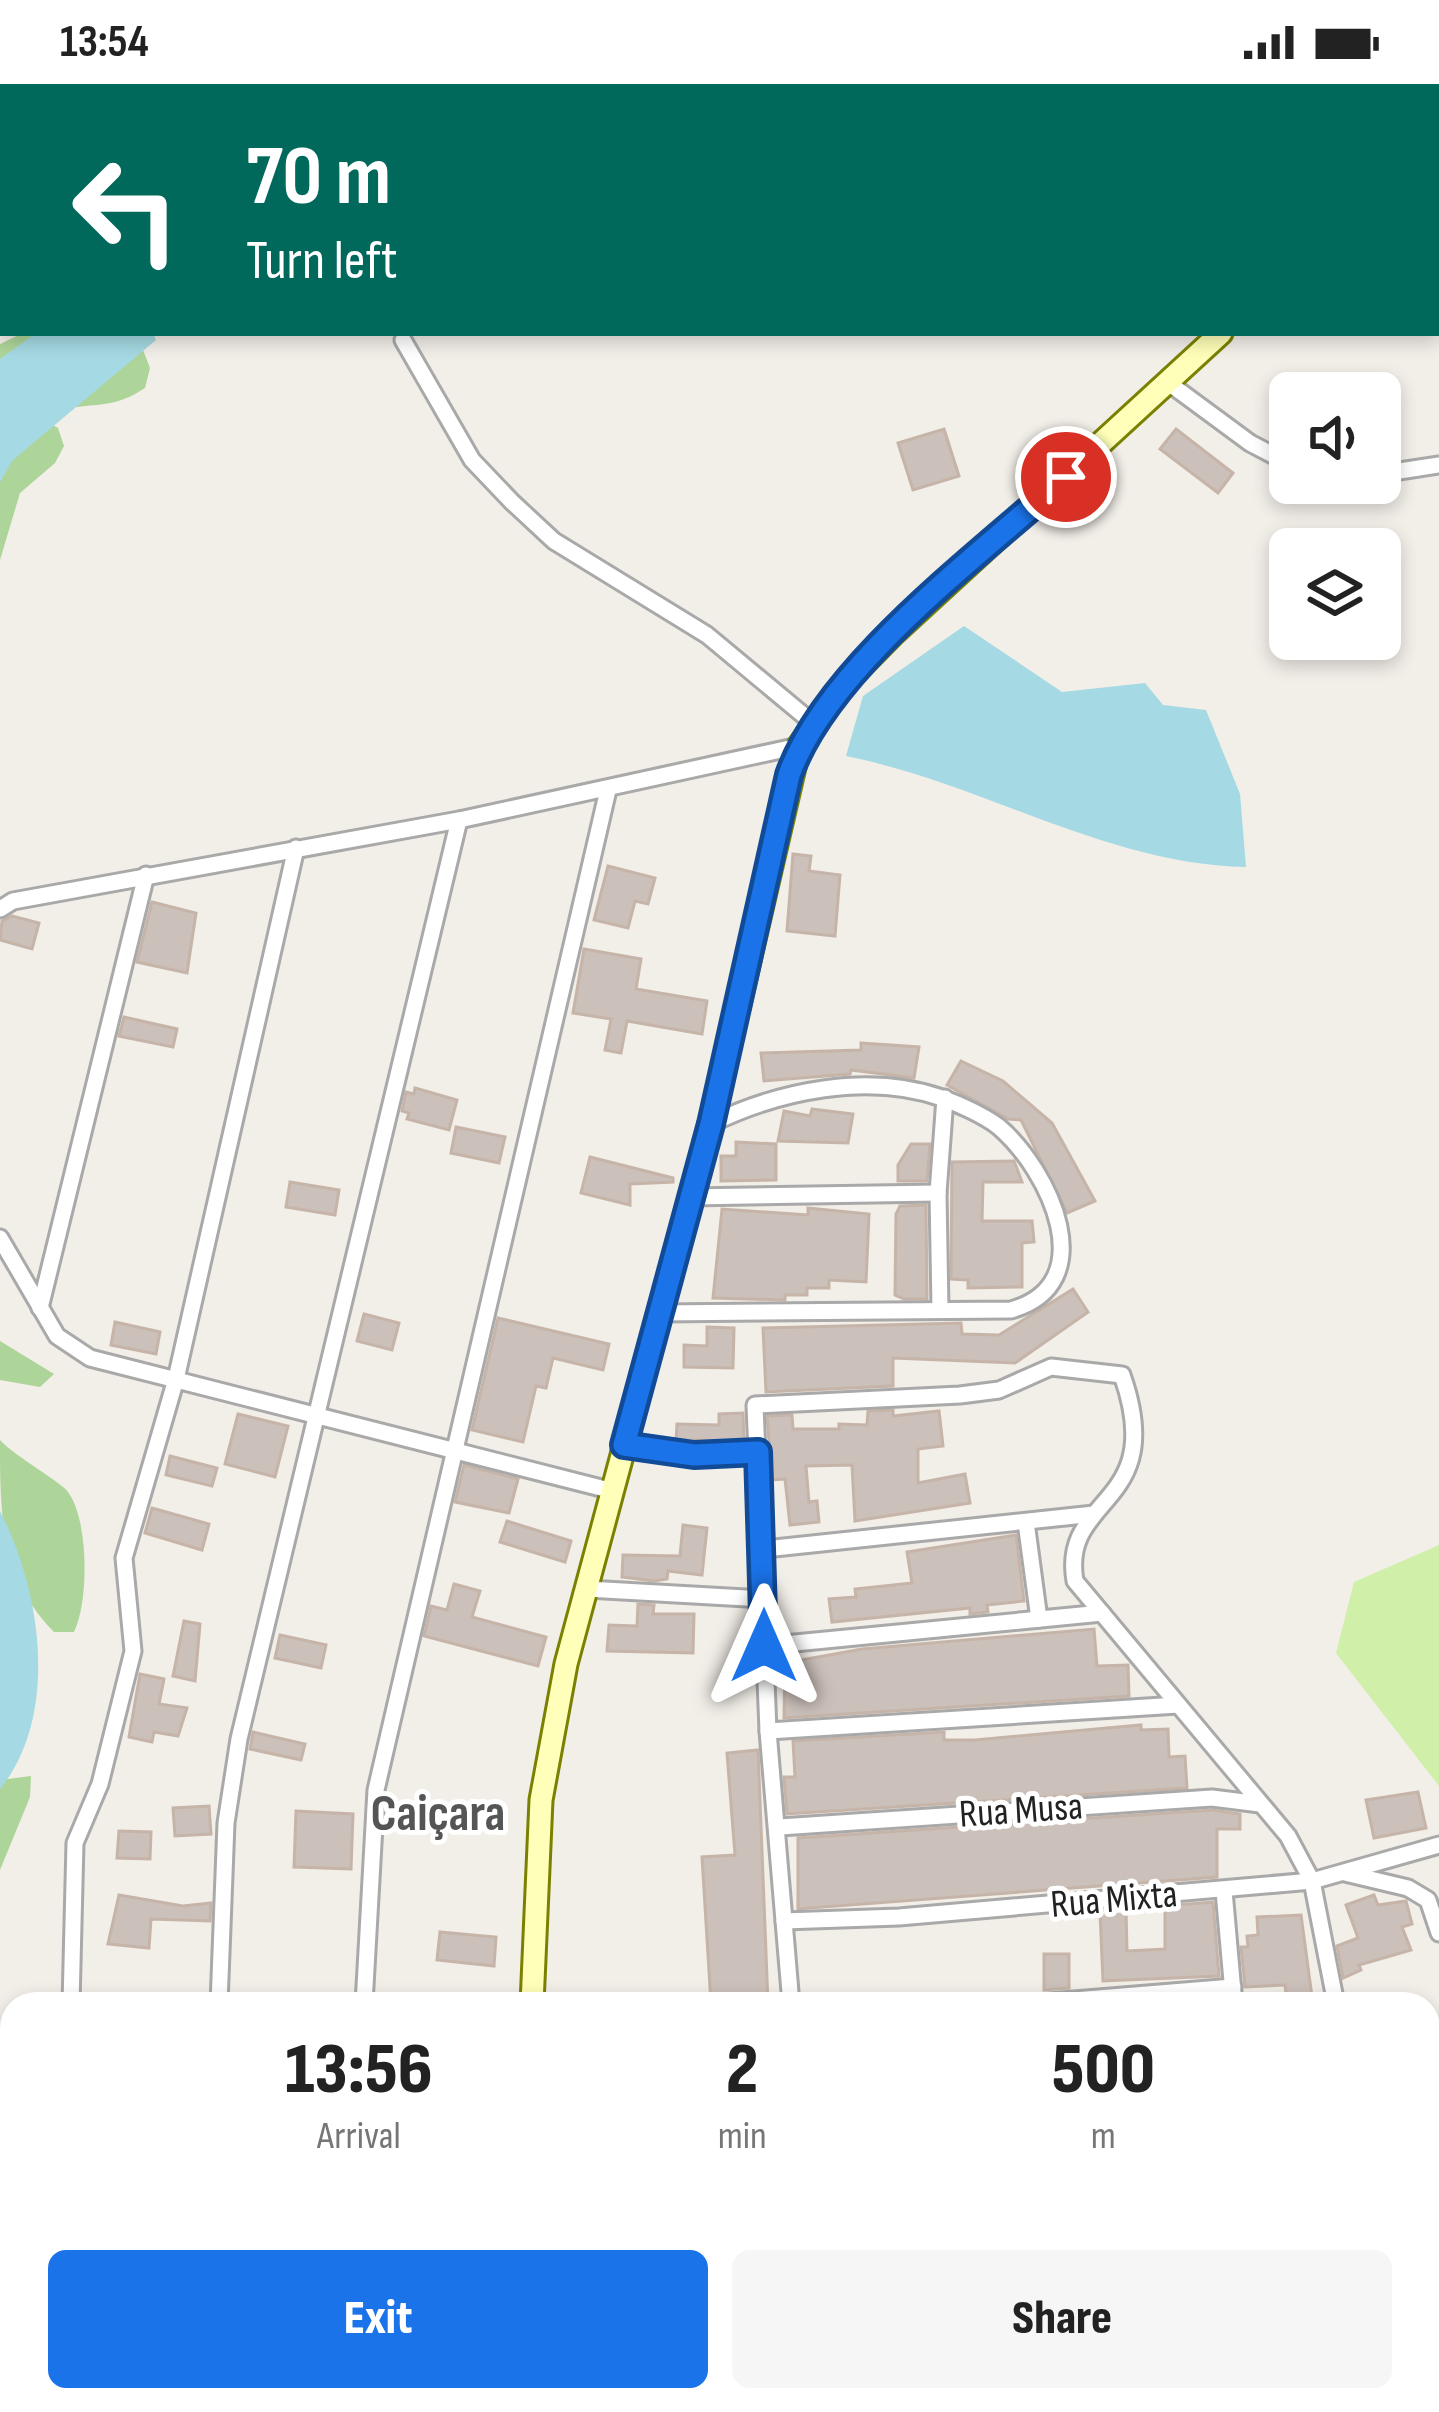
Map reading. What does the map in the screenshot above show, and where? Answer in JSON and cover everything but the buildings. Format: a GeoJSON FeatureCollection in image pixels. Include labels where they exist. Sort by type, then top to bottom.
{"type":"FeatureCollection","features":[{"type":"Feature","properties":{"kind":"main road"},"geometry":{"type":"LineString","coordinates":[[533,1992],[541,1801],[566,1664],[711,1124],[799,746],[841,687],[893,634],[1218,336]]}},
{"type":"Feature","properties":{"kind":"street"},"geometry":{"type":"LineString","coordinates":[[403,340],[472,460],[512,502],[554,541],[706,635],[814,724]]}},
{"type":"Feature","properties":{"kind":"street"},"geometry":{"type":"LineString","coordinates":[[1170,384],[1269,453]]}},
{"type":"Feature","properties":{"kind":"street"},"geometry":{"type":"LineString","coordinates":[[1401,471],[1439,465]]}},
{"type":"Feature","properties":{"kind":"street"},"geometry":{"type":"LineString","coordinates":[[0,909],[14,901],[459,820],[799,746]]}},
{"type":"Feature","properties":{"kind":"street"},"geometry":{"type":"LineString","coordinates":[[365,1992],[376,1790],[608,790]]}},
{"type":"Feature","properties":{"kind":"street"},"geometry":{"type":"LineString","coordinates":[[219,1992],[226,1822],[239,1739],[459,820]]}},
{"type":"Feature","properties":{"kind":"street"},"geometry":{"type":"LineString","coordinates":[[71,1992],[75,1843],[100,1784],[133,1651],[124,1558],[176,1379],[296,848]]}},
{"type":"Feature","properties":{"kind":"street"},"geometry":{"type":"LineString","coordinates":[[40,1308],[146,875]]}},
{"type":"Feature","properties":{"kind":"street"},"geometry":{"type":"LineString","coordinates":[[659,1313],[1011,1310],[1031,1304],[1055,1282],[1064,1257],[1058,1218],[1031,1166],[998,1126],[945,1098],[883,1088],[802,1092],[743,1108],[711,1124]]}},
{"type":"Feature","properties":{"kind":"street"},"geometry":{"type":"LineString","coordinates":[[940,1309],[938,1192],[945,1098]]}},
{"type":"Feature","properties":{"kind":"street"},"geometry":{"type":"LineString","coordinates":[[688,1197],[938,1192]]}},
{"type":"Feature","properties":{"kind":"street"},"geometry":{"type":"LineString","coordinates":[[0,1238],[56,1336],[90,1358],[614,1491]]}},
{"type":"Feature","properties":{"kind":"street"},"geometry":{"type":"LineString","coordinates":[[790,1992],[780,1827],[768,1731],[765,1549],[755,1406],[1000,1390],[1051,1367],[1122,1375],[1137,1415],[1136,1451],[1119,1492],[1094,1514],[1072,1559],[1076,1581],[1288,1836],[1312,1881],[1334,1992]]}},
{"type":"Feature","properties":{"kind":"street"},"geometry":{"type":"LineString","coordinates":[[624,1445],[694,1455],[758,1452]]}},
{"type":"Feature","properties":{"kind":"street"},"geometry":{"type":"LineString","coordinates":[[765,1549],[1094,1514]]}},
{"type":"Feature","properties":{"kind":"street"},"geometry":{"type":"LineString","coordinates":[[1027,1522],[1039,1619]]}},
{"type":"Feature","properties":{"kind":"street"},"geometry":{"type":"LineString","coordinates":[[586,1589],[764,1599]]}},
{"type":"Feature","properties":{"kind":"street"},"geometry":{"type":"LineString","coordinates":[[764,1646],[1102,1613]]}},
{"type":"Feature","properties":{"kind":"street"},"geometry":{"type":"LineString","coordinates":[[768,1731],[1178,1705]]}},
{"type":"Feature","properties":{"kind":"street","name":"Rua Musa"},"geometry":{"type":"LineString","coordinates":[[780,1827],[1213,1798],[1260,1804]]}},
{"type":"Feature","properties":{"kind":"street","name":"Rua Mixta"},"geometry":{"type":"LineString","coordinates":[[784,1921],[899,1917],[1312,1881],[1439,1845]]}},
{"type":"Feature","properties":{"kind":"street"},"geometry":{"type":"LineString","coordinates":[[1344,1873],[1408,1888],[1428,1900],[1439,1933]]}},
{"type":"Feature","properties":{"kind":"street"},"geometry":{"type":"LineString","coordinates":[[1224,1891],[1234,1992]]}},
{"type":"Feature","properties":{"kind":"green space"},"geometry":{"type":"Polygon","coordinates":[[[17,336],[88,336],[143,350],[150,368],[145,388],[131,396],[40,418],[58,428],[64,446],[55,463],[20,493],[0,560],[0,344],[17,336]]]}},
{"type":"Feature","properties":{"kind":"green space"},"geometry":{"type":"Polygon","coordinates":[[[0,1341],[54,1374],[40,1387],[0,1380],[0,1341]]]}},
{"type":"Feature","properties":{"kind":"green space"},"geometry":{"type":"Polygon","coordinates":[[[0,1440],[63,1487],[75,1505],[84,1561],[74,1632],[54,1632],[36,1611],[13,1567],[3,1519],[0,1440]]]}},
{"type":"Feature","properties":{"kind":"green space"},"geometry":{"type":"Polygon","coordinates":[[[1439,1545],[1439,1786],[1336,1653],[1354,1582],[1439,1545]]]}},
{"type":"Feature","properties":{"kind":"green space"},"geometry":{"type":"Polygon","coordinates":[[[31,1776],[30,1797],[0,1870],[0,1780],[31,1776]]]}},
{"type":"Feature","properties":{"kind":"water"},"geometry":{"type":"Polygon","coordinates":[[[32,336],[154,336],[156,340],[13,460],[0,482],[0,359],[32,336]]]}},
{"type":"Feature","properties":{"kind":"water"},"geometry":{"type":"Polygon","coordinates":[[[964,626],[1062,692],[1145,683],[1163,705],[1206,710],[1240,794],[1246,867],[1144,852],[946,784],[846,756],[863,696],[964,626]]]}},
{"type":"Feature","properties":{"kind":"water"},"geometry":{"type":"Polygon","coordinates":[[[0,1511],[26,1578],[38,1652],[31,1725],[19,1759],[0,1789],[0,1511]]]}},
{"type":"Feature","properties":{"kind":"district","name":"Caiçara"},"geometry":{"type":"Point","coordinates":[438,1814]}},
{"type":"Feature","properties":{"kind":"route"},"geometry":{"type":"LineString","coordinates":[[764,1646],[765,1549],[758,1452],[694,1455],[624,1445],[711,1124],[789,775],[799,746],[841,687],[1066,477]]}}]}
